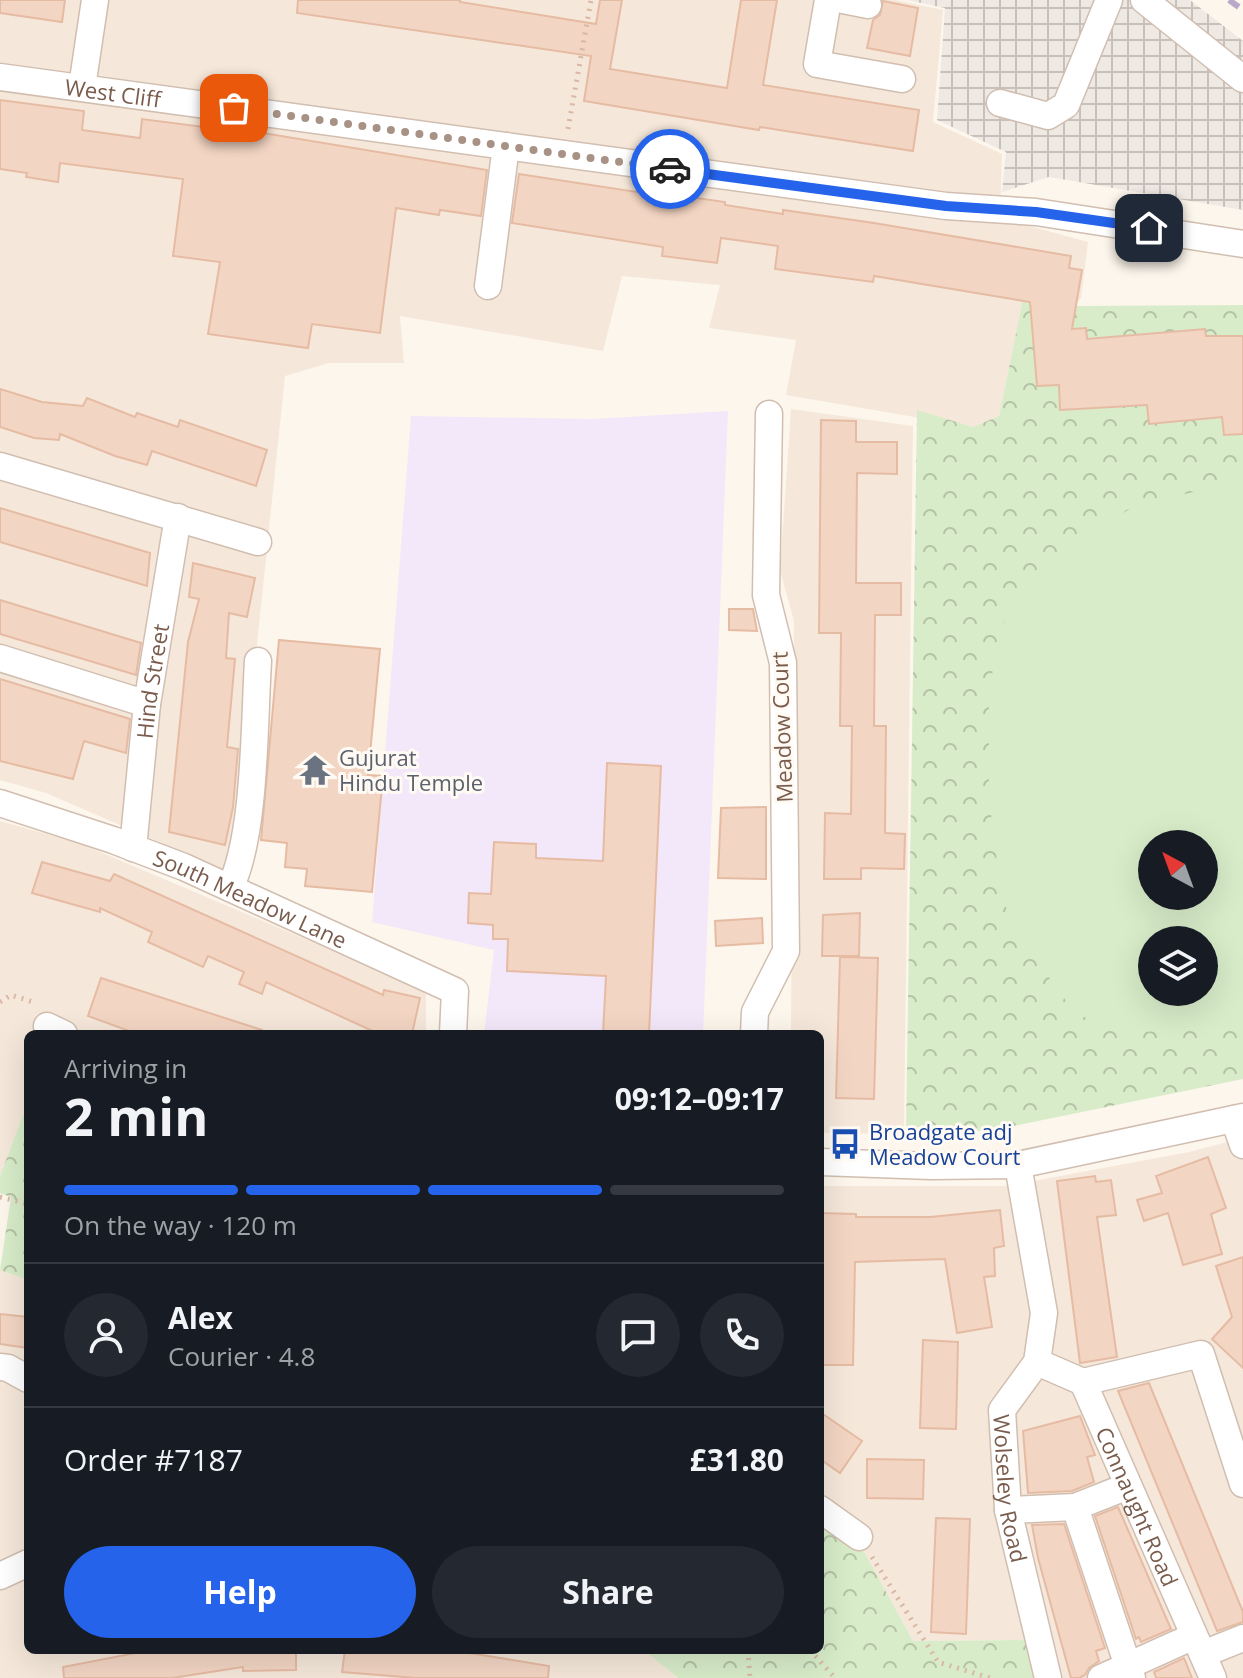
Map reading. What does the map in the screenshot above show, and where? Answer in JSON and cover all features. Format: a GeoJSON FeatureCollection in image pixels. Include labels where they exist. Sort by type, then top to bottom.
{"type":"FeatureCollection","features":[{"type":"Feature","properties":{"kind":"street"},"geometry":{"type":"LineString","coordinates":[[82,87],[95,0]]}},
{"type":"Feature","properties":{"kind":"street"},"geometry":{"type":"LineString","coordinates":[[828,0],[817,64],[902,79]]}},
{"type":"Feature","properties":{"kind":"street"},"geometry":{"type":"LineString","coordinates":[[1000,103],[1048,116],[1066,105],[1109,0]]}},
{"type":"Feature","properties":{"kind":"street"},"geometry":{"type":"LineString","coordinates":[[1144,0],[1243,79]]}},
{"type":"Feature","properties":{"kind":"street","name":"West Cliff"},"geometry":{"type":"LineString","coordinates":[[0,77],[946,206],[1036,212],[1243,244]]}},
{"type":"Feature","properties":{"kind":"street"},"geometry":{"type":"LineString","coordinates":[[488,286],[506,146]]}},
{"type":"Feature","properties":{"kind":"street","name":"Meadow Court"},"geometry":{"type":"LineString","coordinates":[[754,1030],[755,1012],[786,951],[783,663],[766,595],[769,414]]}},
{"type":"Feature","properties":{"kind":"street"},"geometry":{"type":"LineString","coordinates":[[0,466],[258,542]]}},
{"type":"Feature","properties":{"kind":"street","name":"Hind Street"},"geometry":{"type":"LineString","coordinates":[[133,848],[147,704],[178,517]]}},
{"type":"Feature","properties":{"kind":"street"},"geometry":{"type":"LineString","coordinates":[[0,658],[147,704]]}},
{"type":"Feature","properties":{"kind":"street"},"geometry":{"type":"LineString","coordinates":[[230,888],[240,867],[249,798],[258,661]]}},
{"type":"Feature","properties":{"kind":"street","name":"South Meadow Lane"},"geometry":{"type":"LineString","coordinates":[[0,803],[133,848],[230,888],[455,991],[453,1030]]}},
{"type":"Feature","properties":{"kind":"street"},"geometry":{"type":"LineString","coordinates":[[824,1162],[1018,1165],[1239,1118],[1243,1145]]}},
{"type":"Feature","properties":{"kind":"street","name":"Wolseley Road"},"geometry":{"type":"LineString","coordinates":[[1018,1165],[1044,1313],[1037,1362],[1002,1410],[1008,1510],[1048,1678]]}},
{"type":"Feature","properties":{"kind":"street"},"geometry":{"type":"LineString","coordinates":[[1037,1362],[1083,1382],[1201,1354],[1243,1484]]}},
{"type":"Feature","properties":{"kind":"street"},"geometry":{"type":"LineString","coordinates":[[0,1367],[24,1377]]}},
{"type":"Feature","properties":{"kind":"street","name":"Connaught Road"},"geometry":{"type":"LineString","coordinates":[[1083,1382],[1203,1656]]}},
{"type":"Feature","properties":{"kind":"street"},"geometry":{"type":"LineString","coordinates":[[1008,1510],[1075,1507],[1128,1486]]}},
{"type":"Feature","properties":{"kind":"street"},"geometry":{"type":"LineString","coordinates":[[1075,1507],[1130,1673]]}},
{"type":"Feature","properties":{"kind":"street"},"geometry":{"type":"LineString","coordinates":[[824,1512],[859,1537]]}},
{"type":"Feature","properties":{"kind":"street"},"geometry":{"type":"LineString","coordinates":[[0,1576],[24,1565]]}},
{"type":"Feature","properties":{"kind":"street"},"geometry":{"type":"LineString","coordinates":[[1101,1678],[1203,1656],[1243,1638]]}},
{"type":"Feature","properties":{"kind":"path"},"geometry":{"type":"LineString","coordinates":[[564,155],[591,0]]}},
{"type":"Feature","properties":{"kind":"path"},"geometry":{"type":"LineString","coordinates":[[0,1197],[24,1203]]}},
{"type":"Feature","properties":{"kind":"path"},"geometry":{"type":"LineString","coordinates":[[859,1537],[938,1662],[990,1678]]}},
{"type":"Feature","properties":{"kind":"path"},"geometry":{"type":"LineString","coordinates":[[748,1654],[750,1678]]}},
{"type":"Feature","properties":{"kind":"path"},"geometry":{"type":"LineString","coordinates":[[814,1654],[835,1678]]}},
{"type":"Feature","properties":{"kind":"shaded area"},"geometry":{"type":"Polygon","coordinates":[[[0,0],[895,0],[943,10],[933,122],[1002,154],[1000,218],[1088,242],[1081,298],[1074,306],[1023,300],[999,416],[973,427],[786,395],[796,340],[709,328],[720,285],[622,276],[603,351],[400,316],[404,363],[329,363],[285,376],[233,874],[46,793],[0,780],[0,0]]]}},
{"type":"Feature","properties":{"kind":"shaded area"},"geometry":{"type":"Polygon","coordinates":[[[907,0],[1190,0],[1243,41],[1243,210],[1049,177],[1002,192],[1006,152],[937,120],[945,8],[907,0]]]}},
{"type":"Feature","properties":{"kind":"shaded area"},"geometry":{"type":"Polygon","coordinates":[[[791,409],[913,426],[906,1134],[824,1133],[824,1030],[791,1030],[794,621],[780,570],[791,409]]]}},
{"type":"Feature","properties":{"kind":"shaded area"},"geometry":{"type":"Polygon","coordinates":[[[728,411],[703,1030],[484,1030],[494,950],[372,922],[411,416],[593,419],[728,411]]]}},
{"type":"Feature","properties":{"kind":"shaded area"},"geometry":{"type":"Polygon","coordinates":[[[0,821],[79,843],[426,990],[426,1030],[24,1030],[24,1112],[0,1176],[0,821]]]}},
{"type":"Feature","properties":{"kind":"shaded area"},"geometry":{"type":"Polygon","coordinates":[[[1243,1138],[1243,1678],[1036,1678],[1031,1640],[913,1641],[860,1544],[824,1509],[824,1186],[1007,1186],[1189,1152],[1243,1138]]]}},
{"type":"Feature","properties":{"kind":"shaded area"},"geometry":{"type":"Polygon","coordinates":[[[0,1270],[24,1279],[24,1654],[649,1654],[678,1678],[0,1678],[0,1270]]]}},
{"type":"Feature","properties":{"kind":"green space"},"geometry":{"type":"Polygon","coordinates":[[[1023,299],[1074,306],[1243,305],[1243,1079],[994,1130],[906,1134],[917,410],[973,427],[999,416],[1023,299]]]}},
{"type":"Feature","properties":{"kind":"green space"},"geometry":{"type":"Polygon","coordinates":[[[1220,485],[1243,487],[1243,1019],[1212,1030],[1126,1032],[1076,1014],[1033,956],[1002,900],[989,799],[989,688],[1006,611],[1066,552],[1131,508],[1220,485]]]}},
{"type":"Feature","properties":{"kind":"green space"},"geometry":{"type":"Polygon","coordinates":[[[24,1112],[24,1279],[0,1270],[11,1197],[0,1193],[0,1176],[24,1112]]]}},
{"type":"Feature","properties":{"kind":"green space"},"geometry":{"type":"Polygon","coordinates":[[[824,1518],[860,1544],[913,1641],[1031,1640],[1036,1678],[678,1678],[649,1654],[824,1654],[824,1518]]]}},
{"type":"Feature","properties":{"kind":"building"},"geometry":{"type":"Polygon","coordinates":[[[0,0],[65,0],[62,22],[0,13],[0,0]]]}},
{"type":"Feature","properties":{"kind":"building"},"geometry":{"type":"Polygon","coordinates":[[[298,0],[460,0],[596,24],[600,0],[622,0],[610,69],[727,88],[741,0],[777,0],[763,85],[919,110],[913,151],[584,101],[591,56],[297,13],[298,0]]]}},
{"type":"Feature","properties":{"kind":"building"},"geometry":{"type":"Polygon","coordinates":[[[883,1],[918,8],[910,56],[867,48],[873,20],[880,15],[883,1]]]}},
{"type":"Feature","properties":{"kind":"building"},"geometry":{"type":"Polygon","coordinates":[[[0,100],[84,111],[82,130],[140,138],[142,119],[251,131],[487,170],[481,216],[440,210],[439,215],[396,208],[380,333],[312,324],[308,348],[208,334],[220,262],[173,256],[183,179],[60,163],[58,182],[0,169],[0,100]]]}},
{"type":"Feature","properties":{"kind":"building"},"geometry":{"type":"Polygon","coordinates":[[[519,174],[669,197],[670,194],[725,202],[725,205],[783,214],[783,210],[874,223],[1071,256],[1069,268],[1082,270],[1072,329],[1086,328],[1087,339],[1205,329],[1206,336],[1243,336],[1243,434],[1224,435],[1222,417],[1149,424],[1147,405],[1060,410],[1059,385],[1037,386],[1030,302],[874,276],[873,282],[775,269],[778,246],[721,238],[717,263],[662,256],[663,247],[512,223],[519,174]]]}},
{"type":"Feature","properties":{"kind":"building"},"geometry":{"type":"Polygon","coordinates":[[[0,389],[42,402],[83,406],[87,398],[135,417],[137,413],[178,427],[180,420],[267,450],[256,486],[152,451],[147,465],[60,434],[59,440],[34,438],[0,427],[0,389]]]}},
{"type":"Feature","properties":{"kind":"building"},"geometry":{"type":"Polygon","coordinates":[[[821,420],[856,421],[856,442],[897,442],[897,474],[857,473],[856,583],[901,583],[901,615],[875,615],[874,726],[886,726],[885,833],[905,834],[904,869],[861,868],[861,879],[824,879],[825,813],[851,814],[852,726],[840,726],[841,633],[819,633],[821,420]]]}},
{"type":"Feature","properties":{"kind":"building"},"geometry":{"type":"Polygon","coordinates":[[[0,508],[150,553],[147,586],[0,542],[0,508]]]}},
{"type":"Feature","properties":{"kind":"building"},"geometry":{"type":"Polygon","coordinates":[[[193,563],[255,578],[247,617],[229,613],[226,658],[235,659],[227,747],[238,749],[233,807],[225,845],[169,832],[188,642],[199,599],[189,597],[193,563]]]}},
{"type":"Feature","properties":{"kind":"building"},"geometry":{"type":"Polygon","coordinates":[[[0,600],[141,643],[136,675],[0,634],[0,600]]]}},
{"type":"Feature","properties":{"kind":"building"},"geometry":{"type":"Polygon","coordinates":[[[729,609],[753,609],[757,631],[729,630],[729,609]]]}},
{"type":"Feature","properties":{"kind":"building","name":"Gujurat Hindu Temple"},"geometry":{"type":"Polygon","coordinates":[[[279,640],[380,649],[368,775],[383,776],[372,892],[305,886],[307,869],[285,867],[287,843],[261,840],[279,640]]]}},
{"type":"Feature","properties":{"kind":"building"},"geometry":{"type":"Polygon","coordinates":[[[0,679],[130,719],[126,753],[84,741],[73,779],[0,761],[0,679]]]}},
{"type":"Feature","properties":{"kind":"building"},"geometry":{"type":"Polygon","coordinates":[[[607,763],[661,766],[649,1030],[603,1030],[606,976],[507,971],[508,939],[493,939],[493,925],[468,923],[469,893],[491,894],[494,842],[536,844],[536,858],[603,861],[607,763]]]}},
{"type":"Feature","properties":{"kind":"building"},"geometry":{"type":"Polygon","coordinates":[[[766,807],[766,879],[718,878],[721,808],[766,807]]]}},
{"type":"Feature","properties":{"kind":"building"},"geometry":{"type":"Polygon","coordinates":[[[42,862],[110,881],[114,874],[383,995],[384,990],[420,998],[413,1030],[370,1030],[266,982],[262,994],[239,984],[244,972],[208,956],[203,967],[148,942],[152,932],[100,908],[100,912],[32,893],[42,862]]]}},
{"type":"Feature","properties":{"kind":"building"},"geometry":{"type":"Polygon","coordinates":[[[860,913],[859,956],[822,956],[823,915],[860,913]]]}},
{"type":"Feature","properties":{"kind":"building"},"geometry":{"type":"Polygon","coordinates":[[[762,918],[763,943],[716,946],[715,921],[762,918]]]}},
{"type":"Feature","properties":{"kind":"building"},"geometry":{"type":"Polygon","coordinates":[[[840,957],[878,958],[874,1099],[836,1098],[840,957]]]}},
{"type":"Feature","properties":{"kind":"building"},"geometry":{"type":"Polygon","coordinates":[[[101,978],[262,1030],[126,1030],[88,1016],[101,978]]]}},
{"type":"Feature","properties":{"kind":"building"},"geometry":{"type":"Polygon","coordinates":[[[1208,1157],[1226,1208],[1211,1214],[1222,1254],[1183,1265],[1168,1213],[1144,1221],[1137,1200],[1162,1193],[1156,1176],[1208,1157]]]}},
{"type":"Feature","properties":{"kind":"building"},"geometry":{"type":"Polygon","coordinates":[[[1095,1176],[1096,1182],[1111,1180],[1116,1215],[1097,1217],[1117,1357],[1080,1363],[1057,1181],[1095,1176]]]}},
{"type":"Feature","properties":{"kind":"building"},"geometry":{"type":"Polygon","coordinates":[[[1000,1210],[1004,1246],[994,1248],[995,1276],[984,1277],[992,1327],[957,1333],[945,1259],[855,1262],[853,1365],[824,1365],[824,1213],[856,1214],[856,1217],[930,1217],[1000,1210]]]}},
{"type":"Feature","properties":{"kind":"building"},"geometry":{"type":"Polygon","coordinates":[[[1243,1257],[1243,1368],[1212,1339],[1232,1317],[1216,1266],[1243,1257]]]}},
{"type":"Feature","properties":{"kind":"building"},"geometry":{"type":"Polygon","coordinates":[[[0,1314],[24,1317],[24,1347],[0,1344],[0,1314]]]}},
{"type":"Feature","properties":{"kind":"building"},"geometry":{"type":"Polygon","coordinates":[[[923,1340],[958,1342],[956,1429],[920,1428],[923,1340]]]}},
{"type":"Feature","properties":{"kind":"building"},"geometry":{"type":"Polygon","coordinates":[[[1149,1383],[1243,1612],[1243,1622],[1217,1631],[1118,1391],[1149,1383]]]}},
{"type":"Feature","properties":{"kind":"building"},"geometry":{"type":"Polygon","coordinates":[[[824,1415],[862,1441],[840,1473],[824,1462],[824,1415]]]}},
{"type":"Feature","properties":{"kind":"building"},"geometry":{"type":"Polygon","coordinates":[[[1080,1416],[1095,1455],[1087,1457],[1094,1482],[1072,1491],[1028,1493],[1023,1431],[1080,1416]]]}},
{"type":"Feature","properties":{"kind":"building"},"geometry":{"type":"Polygon","coordinates":[[[867,1459],[924,1460],[923,1499],[867,1498],[867,1459]]]}},
{"type":"Feature","properties":{"kind":"building"},"geometry":{"type":"Polygon","coordinates":[[[1118,1507],[1171,1629],[1141,1642],[1139,1637],[1136,1639],[1095,1516],[1118,1507]]]}},
{"type":"Feature","properties":{"kind":"building"},"geometry":{"type":"Polygon","coordinates":[[[936,1518],[970,1519],[966,1634],[931,1632],[936,1518]]]}},
{"type":"Feature","properties":{"kind":"building"},"geometry":{"type":"Polygon","coordinates":[[[1064,1524],[1105,1648],[1096,1651],[1099,1661],[1079,1678],[1071,1678],[1032,1525],[1064,1524]]]}},
{"type":"Feature","properties":{"kind":"building"},"geometry":{"type":"Polygon","coordinates":[[[131,1654],[296,1654],[296,1670],[243,1671],[243,1667],[172,1678],[64,1678],[63,1667],[131,1654]]]}},
{"type":"Feature","properties":{"kind":"building"},"geometry":{"type":"Polygon","coordinates":[[[344,1654],[476,1654],[549,1666],[548,1678],[416,1678],[342,1672],[344,1654]]]}},
{"type":"Feature","properties":{"kind":"building"},"geometry":{"type":"Polygon","coordinates":[[[1184,1658],[1192,1678],[1156,1678],[1154,1672],[1184,1658]]]}},
{"type":"Feature","properties":{"kind":"railway"},"geometry":{"type":"LineString","coordinates":[[1229,0],[1243,10]]}},
{"type":"Feature","properties":{"kind":"way so far"},"geometry":{"type":"LineString","coordinates":[[234,108],[670,169]]}},
{"type":"Feature","properties":{"kind":"place","name":"Gujurat Hindu Temple"},"geometry":{"type":"Point","coordinates":[315,770]}},
{"type":"Feature","properties":{"kind":"place","name":"Broadgate adj Meadow Court"},"geometry":{"type":"Point","coordinates":[845,1144]}},
{"type":"Feature","properties":{"kind":"route"},"geometry":{"type":"LineString","coordinates":[[670,169],[946,206],[1036,212],[1149,228]]}}]}
